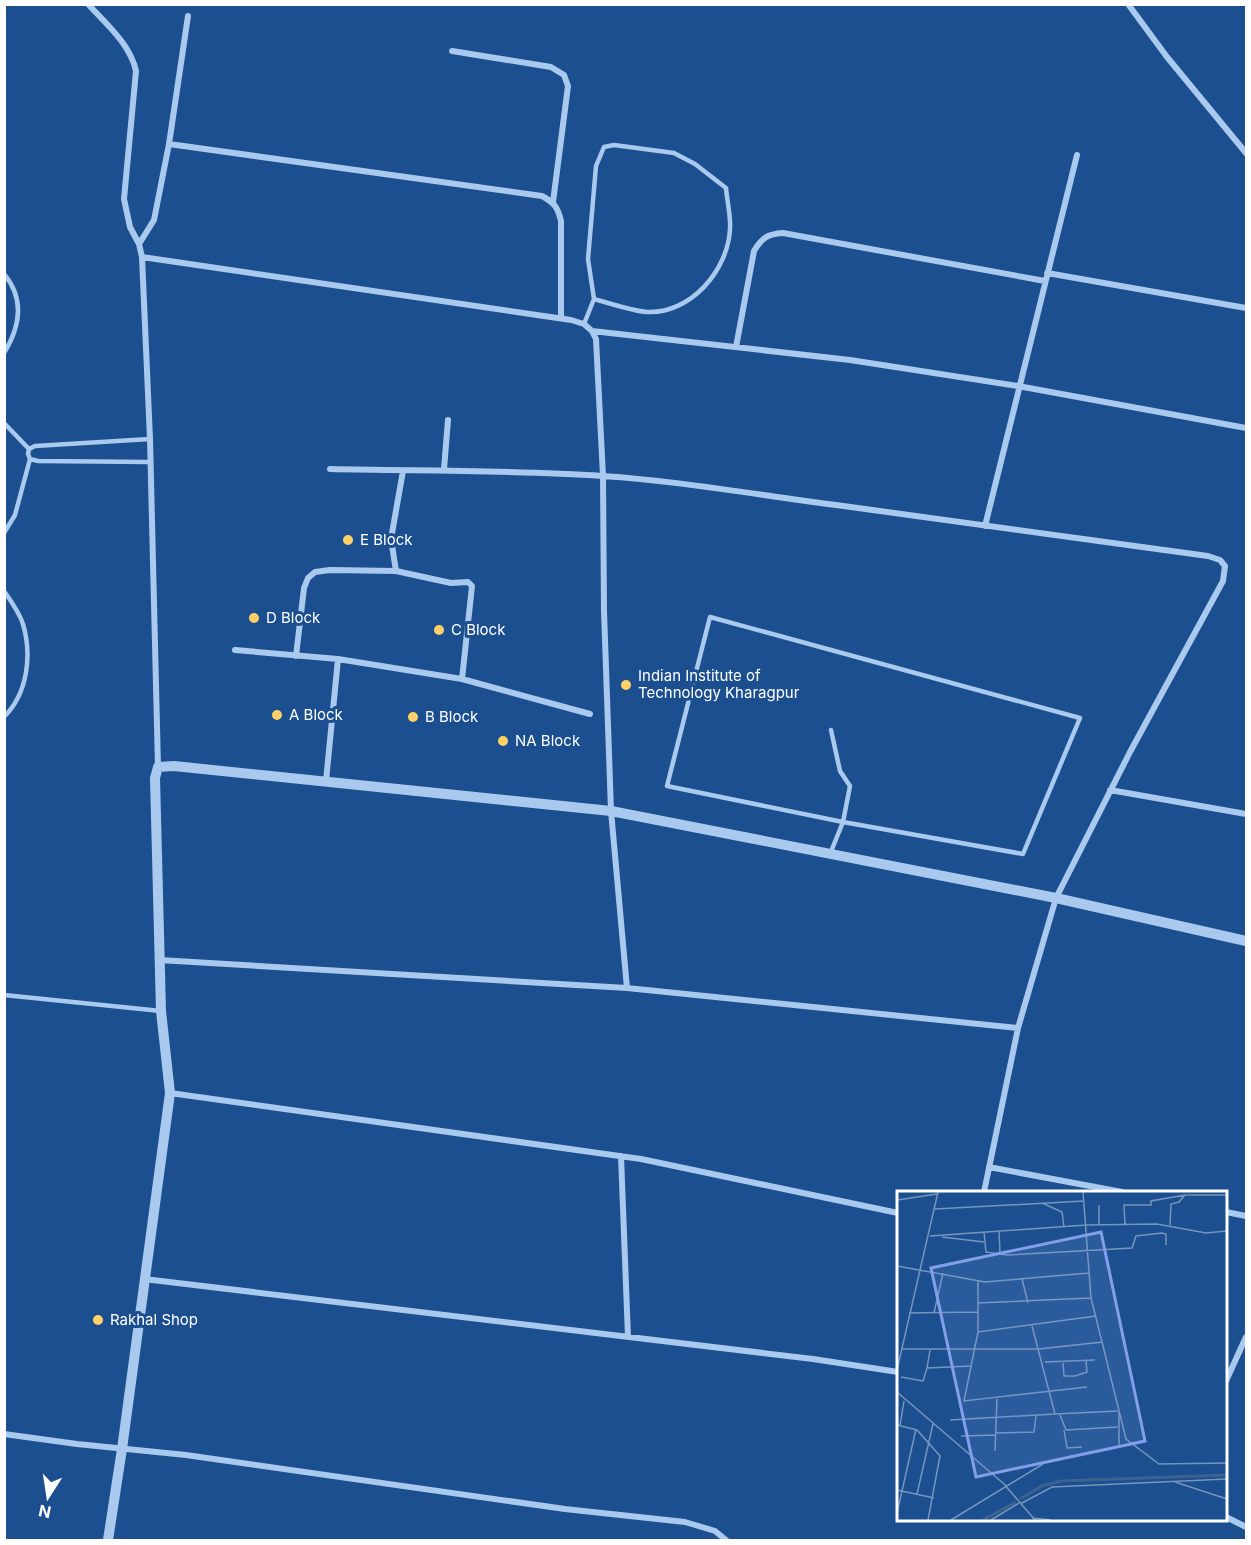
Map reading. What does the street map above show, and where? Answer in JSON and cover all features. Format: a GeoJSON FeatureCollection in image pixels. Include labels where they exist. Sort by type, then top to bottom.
{"type":"FeatureCollection","features":[{"type":"Feature","properties":{"kind":"street"},"geometry":{"type":"LineString","coordinates":[[88,4],[127,47],[136,71],[124,199],[130,227],[139,244],[142,257],[150,439],[158,767],[155,778],[160,1011],[170,1093],[108,1540]]}},
{"type":"Feature","properties":{"kind":"street"},"geometry":{"type":"LineString","coordinates":[[1128,4],[1167,57],[1246,153]]}},
{"type":"Feature","properties":{"kind":"street"},"geometry":{"type":"LineString","coordinates":[[139,244],[154,220],[169,144],[188,16]]}},
{"type":"Feature","properties":{"kind":"street"},"geometry":{"type":"LineString","coordinates":[[452,51],[551,67],[564,75],[568,86],[567,106],[554,202]]}},
{"type":"Feature","properties":{"kind":"street"},"geometry":{"type":"LineString","coordinates":[[169,144],[542,196],[554,202],[561,222],[561,318]]}},
{"type":"Feature","properties":{"kind":"street"},"geometry":{"type":"LineString","coordinates":[[985,526],[1077,155]]}},
{"type":"Feature","properties":{"kind":"street"},"geometry":{"type":"LineString","coordinates":[[736,347],[754,251],[762,239],[770,234],[783,233],[1045,281]]}},
{"type":"Feature","properties":{"kind":"street"},"geometry":{"type":"LineString","coordinates":[[142,257],[561,318],[584,324],[592,331],[596,339],[603,476],[604,610],[611,811],[627,988]]}},
{"type":"Feature","properties":{"kind":"street"},"geometry":{"type":"LineString","coordinates":[[1047,273],[1246,308]]}},
{"type":"Feature","properties":{"kind":"street"},"geometry":{"type":"LineString","coordinates":[[592,331],[850,360],[1018,386],[1246,428]]}},
{"type":"Feature","properties":{"kind":"street"},"geometry":{"type":"LineString","coordinates":[[444,469],[448,420]]}},
{"type":"Feature","properties":{"kind":"street"},"geometry":{"type":"LineString","coordinates":[[330,469],[403,471],[444,469],[603,476],[1208,556],[1220,560],[1225,566],[1222,581],[1110,790],[1056,898],[1018,1028],[984,1191]]}},
{"type":"Feature","properties":{"kind":"street"},"geometry":{"type":"LineString","coordinates":[[396,571],[391,539],[403,471]]}},
{"type":"Feature","properties":{"kind":"street"},"geometry":{"type":"LineString","coordinates":[[296,656],[304,588],[308,578],[315,572],[330,570],[396,571],[451,583],[468,582],[472,586],[462,679]]}},
{"type":"Feature","properties":{"kind":"street"},"geometry":{"type":"LineString","coordinates":[[235,650],[338,659],[462,679],[590,714]]}},
{"type":"Feature","properties":{"kind":"street"},"geometry":{"type":"LineString","coordinates":[[326,781],[338,659]]}},
{"type":"Feature","properties":{"kind":"street"},"geometry":{"type":"LineString","coordinates":[[158,767],[174,766],[611,811],[1056,898],[1246,941]]}},
{"type":"Feature","properties":{"kind":"street"},"geometry":{"type":"LineString","coordinates":[[1110,790],[1246,814]]}},
{"type":"Feature","properties":{"kind":"street"},"geometry":{"type":"LineString","coordinates":[[159,960],[627,988],[1018,1028]]}},
{"type":"Feature","properties":{"kind":"street"},"geometry":{"type":"LineString","coordinates":[[170,1093],[621,1155],[897,1213]]}},
{"type":"Feature","properties":{"kind":"street"},"geometry":{"type":"LineString","coordinates":[[621,1155],[628,1337]]}},
{"type":"Feature","properties":{"kind":"street"},"geometry":{"type":"LineString","coordinates":[[989,1167],[1117,1191]]}},
{"type":"Feature","properties":{"kind":"street"},"geometry":{"type":"LineString","coordinates":[[1227,1212],[1246,1216]]}},
{"type":"Feature","properties":{"kind":"street"},"geometry":{"type":"LineString","coordinates":[[144,1278],[813,1359],[897,1372]]}},
{"type":"Feature","properties":{"kind":"street"},"geometry":{"type":"LineString","coordinates":[[1227,1379],[1246,1337]]}},
{"type":"Feature","properties":{"kind":"street"},"geometry":{"type":"LineString","coordinates":[[4,1434],[186,1455],[565,1509],[685,1522],[715,1531],[726,1540]]}},
{"type":"Feature","properties":{"kind":"street"},"geometry":{"type":"LineString","coordinates":[[1227,1518],[1246,1527]]}},
{"type":"Feature","properties":{"kind":"lane"},"geometry":{"type":"LineString","coordinates":[[584,324],[594,299],[588,259],[596,166],[604,147],[614,145],[674,153],[694,164],[726,188],[730,228],[725,254],[700,292],[685,303],[647,312],[594,299]]}},
{"type":"Feature","properties":{"kind":"lane"},"geometry":{"type":"LineString","coordinates":[[4,274],[16,294],[19,309],[12,340],[4,352]]}},
{"type":"Feature","properties":{"kind":"lane"},"geometry":{"type":"LineString","coordinates":[[4,423],[29,449]]}},
{"type":"Feature","properties":{"kind":"lane"},"geometry":{"type":"LineString","coordinates":[[29,449],[35,446],[150,439]]}},
{"type":"Feature","properties":{"kind":"lane"},"geometry":{"type":"LineString","coordinates":[[4,533],[15,515],[30,459],[29,449]]}},
{"type":"Feature","properties":{"kind":"lane"},"geometry":{"type":"LineString","coordinates":[[30,459],[150,462]]}},
{"type":"Feature","properties":{"kind":"lane"},"geometry":{"type":"LineString","coordinates":[[4,591],[23,624],[28,656],[20,694],[14,707],[4,717]]}},
{"type":"Feature","properties":{"kind":"lane"},"geometry":{"type":"LineString","coordinates":[[710,617],[1080,718],[1023,854],[843,822],[667,786],[710,617]]}},
{"type":"Feature","properties":{"kind":"lane"},"geometry":{"type":"LineString","coordinates":[[830,854],[843,822],[850,786],[840,771],[831,730]]}},
{"type":"Feature","properties":{"kind":"lane"},"geometry":{"type":"LineString","coordinates":[[4,995],[160,1011]]}},
{"type":"Feature","properties":{"kind":"place","name":"E Block"},"geometry":{"type":"Point","coordinates":[348,540]}},
{"type":"Feature","properties":{"kind":"place","name":"D Block"},"geometry":{"type":"Point","coordinates":[254,618]}},
{"type":"Feature","properties":{"kind":"place","name":"C Block"},"geometry":{"type":"Point","coordinates":[439,630]}},
{"type":"Feature","properties":{"kind":"place","name":"Indian Institute of Technology Kharagpur"},"geometry":{"type":"Point","coordinates":[626,685]}},
{"type":"Feature","properties":{"kind":"place","name":"A Block"},"geometry":{"type":"Point","coordinates":[277,715]}},
{"type":"Feature","properties":{"kind":"place","name":"B Block"},"geometry":{"type":"Point","coordinates":[413,717]}},
{"type":"Feature","properties":{"kind":"place","name":"NA Block"},"geometry":{"type":"Point","coordinates":[503,741]}},
{"type":"Feature","properties":{"kind":"place","name":"Rakhal Shop"},"geometry":{"type":"Point","coordinates":[98,1320]}}]}
